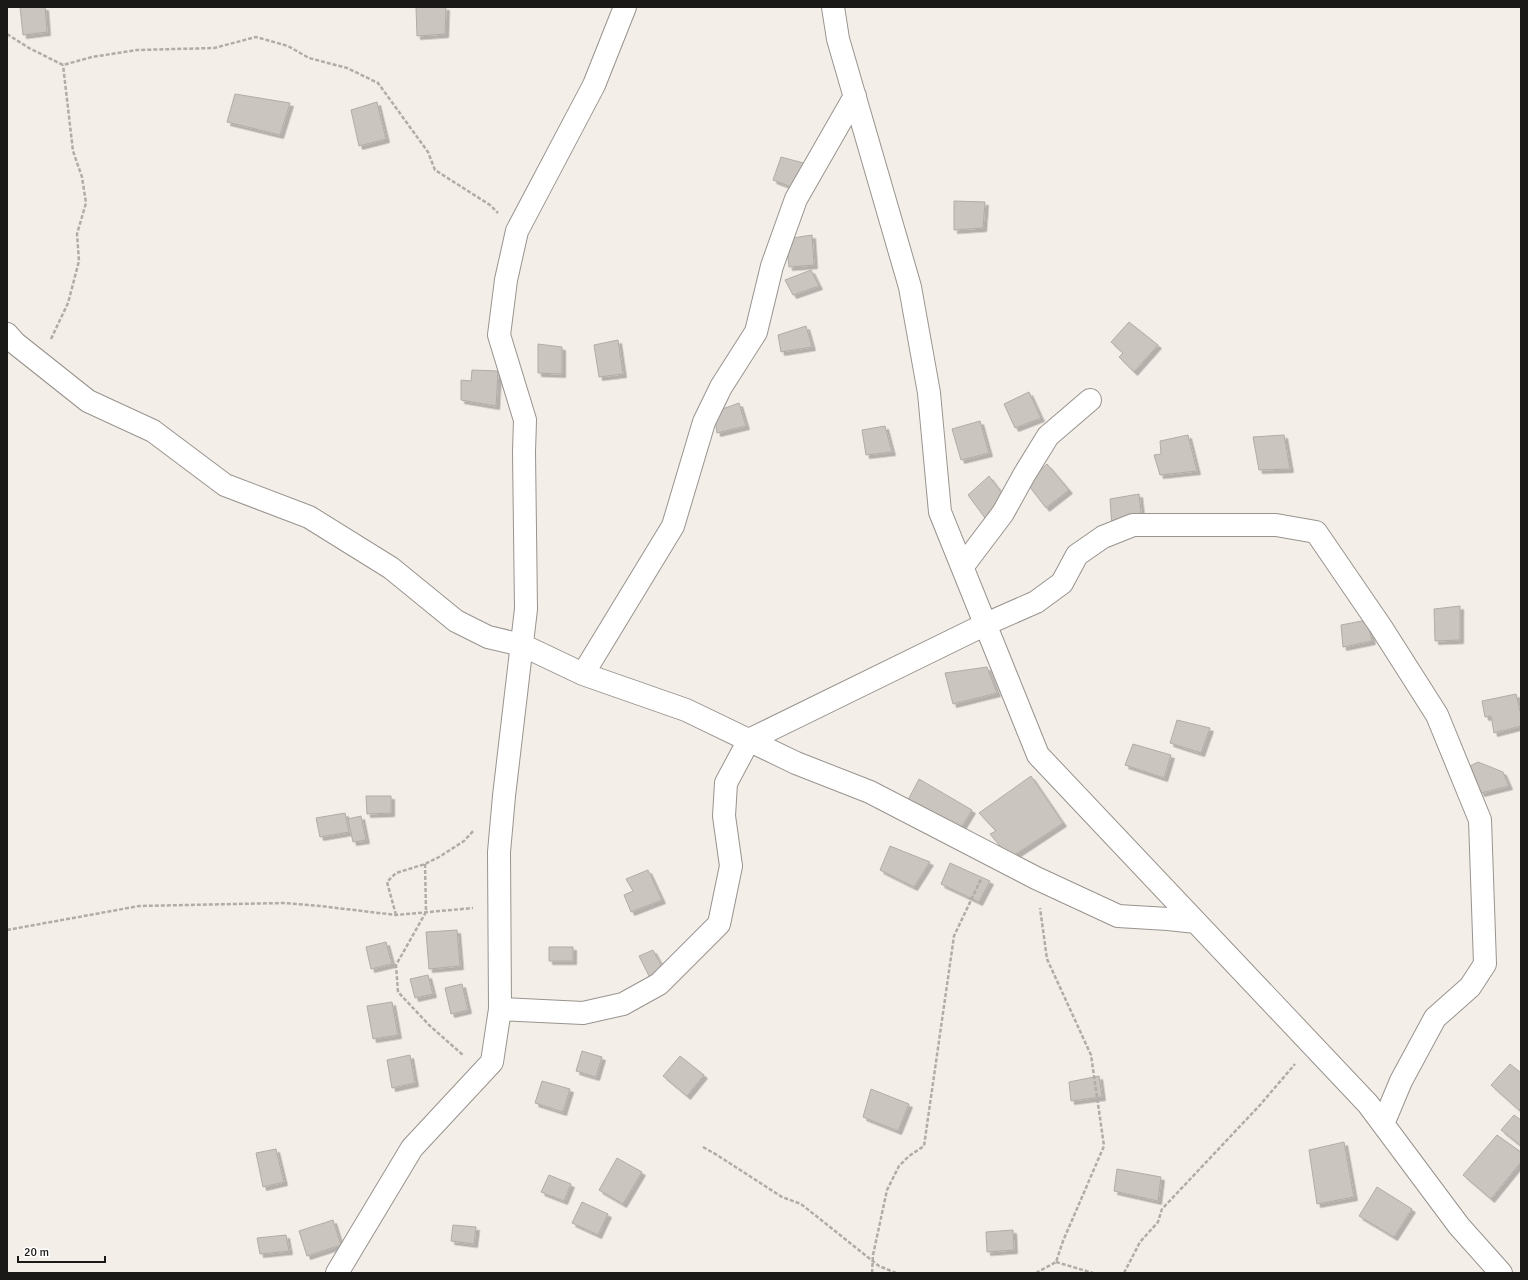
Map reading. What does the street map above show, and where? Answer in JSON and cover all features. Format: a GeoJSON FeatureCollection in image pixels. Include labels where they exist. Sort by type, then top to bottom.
{"type":"FeatureCollection","features":[{"type":"Feature","properties":{"kind":"street"},"geometry":{"type":"LineString","coordinates":[[336,1273],[412,1148],[492,1062],[500,1009],[499,852],[504,796],[526,609],[525,420],[499,335],[506,280],[517,231],[594,85],[625,7]]}},
{"type":"Feature","properties":{"kind":"street"},"geometry":{"type":"LineString","coordinates":[[833,7],[838,39],[910,287],[929,393],[940,512],[1038,755],[1368,1104],[1459,1226],[1501,1273]]}},
{"type":"Feature","properties":{"kind":"street"},"geometry":{"type":"LineString","coordinates":[[583,674],[673,526],[704,422],[721,387],[756,332],[772,266],[796,199],[855,96]]}},
{"type":"Feature","properties":{"kind":"street"},"geometry":{"type":"LineString","coordinates":[[7,334],[15,343],[88,401],[153,431],[225,485],[309,517],[391,568],[456,621],[488,637],[522,645],[583,674],[686,710],[796,763],[870,792],[1036,878],[1118,916],[1196,922]]}},
{"type":"Feature","properties":{"kind":"street"},"geometry":{"type":"LineString","coordinates":[[963,566],[1003,513],[1048,436],[1090,400]]}},
{"type":"Feature","properties":{"kind":"street"},"geometry":{"type":"LineString","coordinates":[[500,1009],[583,1013],[623,1004],[659,984],[719,924],[731,866],[724,816],[726,783],[749,740],[986,624],[1036,602],[1062,583],[1077,556],[1103,537],[1133,525],[1276,525],[1316,532],[1381,627],[1437,715],[1480,820],[1485,964],[1470,987],[1434,1018],[1401,1081],[1383,1124]]}},
{"type":"Feature","properties":{"kind":"path"},"geometry":{"type":"LineString","coordinates":[[7,34],[29,48],[62,65],[92,56],[137,50],[214,48],[256,37],[288,46],[309,58],[347,68],[378,84],[428,152],[435,170],[490,205],[517,231]]}},
{"type":"Feature","properties":{"kind":"path"},"geometry":{"type":"LineString","coordinates":[[40,362],[68,303],[79,261],[77,234],[86,204],[82,177],[73,151],[62,65]]}},
{"type":"Feature","properties":{"kind":"path"},"geometry":{"type":"LineString","coordinates":[[396,915],[388,882],[396,873],[426,864],[464,841],[504,796]]}},
{"type":"Feature","properties":{"kind":"path"},"geometry":{"type":"LineString","coordinates":[[872,1273],[872,1260],[887,1190],[899,1166],[909,1156],[924,1146],[954,936],[992,855]]}},
{"type":"Feature","properties":{"kind":"path"},"geometry":{"type":"LineString","coordinates":[[426,864],[426,912],[396,965],[398,992],[429,1025],[475,1066],[492,1062]]}},
{"type":"Feature","properties":{"kind":"path"},"geometry":{"type":"LineString","coordinates":[[1036,878],[1046,959],[1091,1055],[1104,1146],[1063,1241],[1056,1262],[1036,1273]]}},
{"type":"Feature","properties":{"kind":"path"},"geometry":{"type":"LineString","coordinates":[[7,930],[139,906],[285,903],[396,915],[499,906]]}},
{"type":"Feature","properties":{"kind":"path"},"geometry":{"type":"LineString","coordinates":[[1124,1273],[1140,1242],[1158,1222],[1162,1208],[1260,1105],[1312,1044]]}},
{"type":"Feature","properties":{"kind":"path"},"geometry":{"type":"LineString","coordinates":[[703,1147],[782,1197],[801,1204],[879,1266],[896,1273]]}},
{"type":"Feature","properties":{"kind":"path"},"geometry":{"type":"LineString","coordinates":[[1056,1262],[1093,1273]]}},
{"type":"Feature","properties":{"kind":"building"},"geometry":{"type":"Polygon","coordinates":[[[20,7],[45,7],[47,32],[23,35],[20,7]]]}},
{"type":"Feature","properties":{"kind":"building"},"geometry":{"type":"Polygon","coordinates":[[[416,7],[446,7],[445,34],[417,36],[416,7]]]}},
{"type":"Feature","properties":{"kind":"building"},"geometry":{"type":"Polygon","coordinates":[[[235,94],[290,103],[280,135],[227,122],[235,94]]]}},
{"type":"Feature","properties":{"kind":"building"},"geometry":{"type":"Polygon","coordinates":[[[377,102],[386,139],[359,146],[351,110],[377,102]]]}},
{"type":"Feature","properties":{"kind":"building"},"geometry":{"type":"Polygon","coordinates":[[[781,157],[811,165],[797,189],[773,180],[781,157]]]}},
{"type":"Feature","properties":{"kind":"building"},"geometry":{"type":"Polygon","coordinates":[[[954,201],[985,202],[983,228],[954,230],[954,201]]]}},
{"type":"Feature","properties":{"kind":"building"},"geometry":{"type":"Polygon","coordinates":[[[812,235],[814,265],[789,267],[786,239],[812,235]]]}},
{"type":"Feature","properties":{"kind":"building"},"geometry":{"type":"Polygon","coordinates":[[[811,270],[819,286],[793,295],[785,280],[811,270]]]}},
{"type":"Feature","properties":{"kind":"building"},"geometry":{"type":"Polygon","coordinates":[[[1129,322],[1158,345],[1134,372],[1119,357],[1123,353],[1111,342],[1129,322]]]}},
{"type":"Feature","properties":{"kind":"building"},"geometry":{"type":"Polygon","coordinates":[[[806,326],[812,347],[781,352],[778,335],[806,326]]]}},
{"type":"Feature","properties":{"kind":"building"},"geometry":{"type":"Polygon","coordinates":[[[618,340],[623,374],[599,377],[594,345],[618,340]]]}},
{"type":"Feature","properties":{"kind":"building"},"geometry":{"type":"Polygon","coordinates":[[[538,344],[562,347],[562,374],[538,373],[538,344]]]}},
{"type":"Feature","properties":{"kind":"building"},"geometry":{"type":"Polygon","coordinates":[[[472,370],[498,371],[496,406],[461,400],[461,380],[471,381],[472,370]]]}},
{"type":"Feature","properties":{"kind":"building"},"geometry":{"type":"Polygon","coordinates":[[[1029,392],[1041,418],[1015,428],[1004,404],[1029,392]]]}},
{"type":"Feature","properties":{"kind":"building"},"geometry":{"type":"Polygon","coordinates":[[[739,403],[746,426],[717,433],[714,412],[739,403]]]}},
{"type":"Feature","properties":{"kind":"building"},"geometry":{"type":"Polygon","coordinates":[[[980,421],[989,453],[961,460],[952,429],[980,421]]]}},
{"type":"Feature","properties":{"kind":"building"},"geometry":{"type":"Polygon","coordinates":[[[885,426],[892,452],[866,455],[862,430],[885,426]]]}},
{"type":"Feature","properties":{"kind":"building"},"geometry":{"type":"Polygon","coordinates":[[[1188,435],[1197,471],[1160,475],[1154,455],[1161,454],[1160,441],[1188,435]]]}},
{"type":"Feature","properties":{"kind":"building"},"geometry":{"type":"Polygon","coordinates":[[[1284,435],[1290,469],[1259,470],[1253,437],[1284,435]]]}},
{"type":"Feature","properties":{"kind":"building"},"geometry":{"type":"Polygon","coordinates":[[[1047,464],[1069,490],[1046,508],[1026,482],[1047,464]]]}},
{"type":"Feature","properties":{"kind":"building"},"geometry":{"type":"Polygon","coordinates":[[[989,476],[1007,500],[985,518],[968,495],[989,476]]]}},
{"type":"Feature","properties":{"kind":"building"},"geometry":{"type":"Polygon","coordinates":[[[1139,494],[1142,521],[1112,528],[1110,499],[1139,494]]]}},
{"type":"Feature","properties":{"kind":"building"},"geometry":{"type":"Polygon","coordinates":[[[1460,606],[1460,640],[1435,641],[1434,609],[1460,606]]]}},
{"type":"Feature","properties":{"kind":"building"},"geometry":{"type":"Polygon","coordinates":[[[1367,620],[1372,641],[1343,647],[1341,625],[1367,620]]]}},
{"type":"Feature","properties":{"kind":"building"},"geometry":{"type":"Polygon","coordinates":[[[987,667],[997,693],[953,704],[945,673],[987,667]]]}},
{"type":"Feature","properties":{"kind":"building"},"geometry":{"type":"Polygon","coordinates":[[[1516,694],[1521,715],[1521,726],[1494,733],[1491,716],[1485,717],[1482,701],[1516,694]]]}},
{"type":"Feature","properties":{"kind":"building"},"geometry":{"type":"Polygon","coordinates":[[[1177,720],[1210,728],[1201,753],[1170,743],[1177,720]]]}},
{"type":"Feature","properties":{"kind":"building"},"geometry":{"type":"Polygon","coordinates":[[[1133,744],[1171,755],[1164,778],[1125,765],[1133,744]]]}},
{"type":"Feature","properties":{"kind":"building"},"geometry":{"type":"Polygon","coordinates":[[[1478,762],[1503,772],[1509,786],[1481,793],[1470,766],[1478,762]]]}},
{"type":"Feature","properties":{"kind":"building"},"geometry":{"type":"Polygon","coordinates":[[[1031,776],[1063,823],[1010,858],[990,834],[996,831],[979,813],[1031,776]]]}},
{"type":"Feature","properties":{"kind":"building"},"geometry":{"type":"Polygon","coordinates":[[[919,779],[972,810],[961,828],[908,800],[919,779]]]}},
{"type":"Feature","properties":{"kind":"building"},"geometry":{"type":"Polygon","coordinates":[[[366,796],[391,796],[391,813],[367,814],[366,796]]]}},
{"type":"Feature","properties":{"kind":"building"},"geometry":{"type":"Polygon","coordinates":[[[345,813],[349,832],[320,837],[316,818],[345,813]]]}},
{"type":"Feature","properties":{"kind":"building"},"geometry":{"type":"Polygon","coordinates":[[[361,816],[366,840],[353,842],[348,819],[361,816]]]}},
{"type":"Feature","properties":{"kind":"building"},"geometry":{"type":"Polygon","coordinates":[[[890,846],[930,862],[914,887],[880,870],[890,846]]]}},
{"type":"Feature","properties":{"kind":"building"},"geometry":{"type":"Polygon","coordinates":[[[950,863],[990,881],[979,902],[941,884],[950,863]]]}},
{"type":"Feature","properties":{"kind":"building"},"geometry":{"type":"Polygon","coordinates":[[[648,870],[662,900],[631,912],[624,895],[633,891],[626,879],[648,870]]]}},
{"type":"Feature","properties":{"kind":"building"},"geometry":{"type":"Polygon","coordinates":[[[457,930],[460,966],[429,969],[426,932],[457,930]]]}},
{"type":"Feature","properties":{"kind":"building"},"geometry":{"type":"Polygon","coordinates":[[[386,942],[392,964],[371,969],[366,947],[386,942]]]}},
{"type":"Feature","properties":{"kind":"building"},"geometry":{"type":"Polygon","coordinates":[[[549,947],[573,947],[573,961],[549,961],[549,947]]]}},
{"type":"Feature","properties":{"kind":"building"},"geometry":{"type":"Polygon","coordinates":[[[653,950],[665,972],[651,980],[639,956],[653,950]]]}},
{"type":"Feature","properties":{"kind":"building"},"geometry":{"type":"Polygon","coordinates":[[[428,975],[433,994],[415,998],[410,979],[428,975]]]}},
{"type":"Feature","properties":{"kind":"building"},"geometry":{"type":"Polygon","coordinates":[[[462,984],[468,1010],[451,1014],[445,988],[462,984]]]}},
{"type":"Feature","properties":{"kind":"building"},"geometry":{"type":"Polygon","coordinates":[[[392,1002],[398,1035],[373,1039],[367,1006],[392,1002]]]}},
{"type":"Feature","properties":{"kind":"building"},"geometry":{"type":"Polygon","coordinates":[[[582,1051],[602,1057],[596,1077],[576,1071],[582,1051]]]}},
{"type":"Feature","properties":{"kind":"building"},"geometry":{"type":"Polygon","coordinates":[[[410,1055],[415,1083],[392,1088],[387,1060],[410,1055]]]}},
{"type":"Feature","properties":{"kind":"building"},"geometry":{"type":"Polygon","coordinates":[[[680,1056],[704,1075],[687,1096],[663,1076],[680,1056]]]}},
{"type":"Feature","properties":{"kind":"building"},"geometry":{"type":"Polygon","coordinates":[[[1510,1064],[1521,1073],[1521,1108],[1519,1110],[1491,1085],[1510,1064]]]}},
{"type":"Feature","properties":{"kind":"building"},"geometry":{"type":"Polygon","coordinates":[[[1099,1076],[1102,1097],[1071,1101],[1069,1082],[1099,1076]]]}},
{"type":"Feature","properties":{"kind":"building"},"geometry":{"type":"Polygon","coordinates":[[[542,1081],[570,1089],[563,1112],[535,1103],[542,1081]]]}},
{"type":"Feature","properties":{"kind":"building"},"geometry":{"type":"Polygon","coordinates":[[[871,1089],[909,1104],[898,1131],[863,1117],[871,1089]]]}},
{"type":"Feature","properties":{"kind":"building"},"geometry":{"type":"Polygon","coordinates":[[[1514,1115],[1521,1120],[1521,1146],[1501,1130],[1514,1115]]]}},
{"type":"Feature","properties":{"kind":"building"},"geometry":{"type":"Polygon","coordinates":[[[1497,1135],[1521,1152],[1521,1162],[1491,1199],[1463,1175],[1497,1135]]]}},
{"type":"Feature","properties":{"kind":"building"},"geometry":{"type":"Polygon","coordinates":[[[1344,1142],[1354,1197],[1317,1204],[1309,1150],[1344,1142]]]}},
{"type":"Feature","properties":{"kind":"building"},"geometry":{"type":"Polygon","coordinates":[[[276,1149],[284,1182],[263,1187],[256,1153],[276,1149]]]}},
{"type":"Feature","properties":{"kind":"building"},"geometry":{"type":"Polygon","coordinates":[[[617,1158],[642,1172],[623,1204],[599,1190],[617,1158]]]}},
{"type":"Feature","properties":{"kind":"building"},"geometry":{"type":"Polygon","coordinates":[[[1117,1169],[1161,1177],[1158,1201],[1114,1191],[1117,1169]]]}},
{"type":"Feature","properties":{"kind":"building"},"geometry":{"type":"Polygon","coordinates":[[[549,1175],[571,1184],[564,1201],[541,1192],[549,1175]]]}},
{"type":"Feature","properties":{"kind":"building"},"geometry":{"type":"Polygon","coordinates":[[[1377,1187],[1412,1209],[1394,1237],[1359,1216],[1377,1187]]]}},
{"type":"Feature","properties":{"kind":"building"},"geometry":{"type":"Polygon","coordinates":[[[582,1202],[608,1214],[598,1235],[572,1223],[582,1202]]]}},
{"type":"Feature","properties":{"kind":"building"},"geometry":{"type":"Polygon","coordinates":[[[333,1220],[341,1245],[307,1256],[299,1231],[333,1220]]]}},
{"type":"Feature","properties":{"kind":"building"},"geometry":{"type":"Polygon","coordinates":[[[453,1225],[476,1227],[474,1244],[451,1241],[453,1225]]]}},
{"type":"Feature","properties":{"kind":"building"},"geometry":{"type":"Polygon","coordinates":[[[1013,1230],[1014,1250],[987,1252],[986,1232],[1013,1230]]]}},
{"type":"Feature","properties":{"kind":"building"},"geometry":{"type":"Polygon","coordinates":[[[286,1235],[289,1251],[260,1254],[257,1238],[286,1235]]]}}]}
